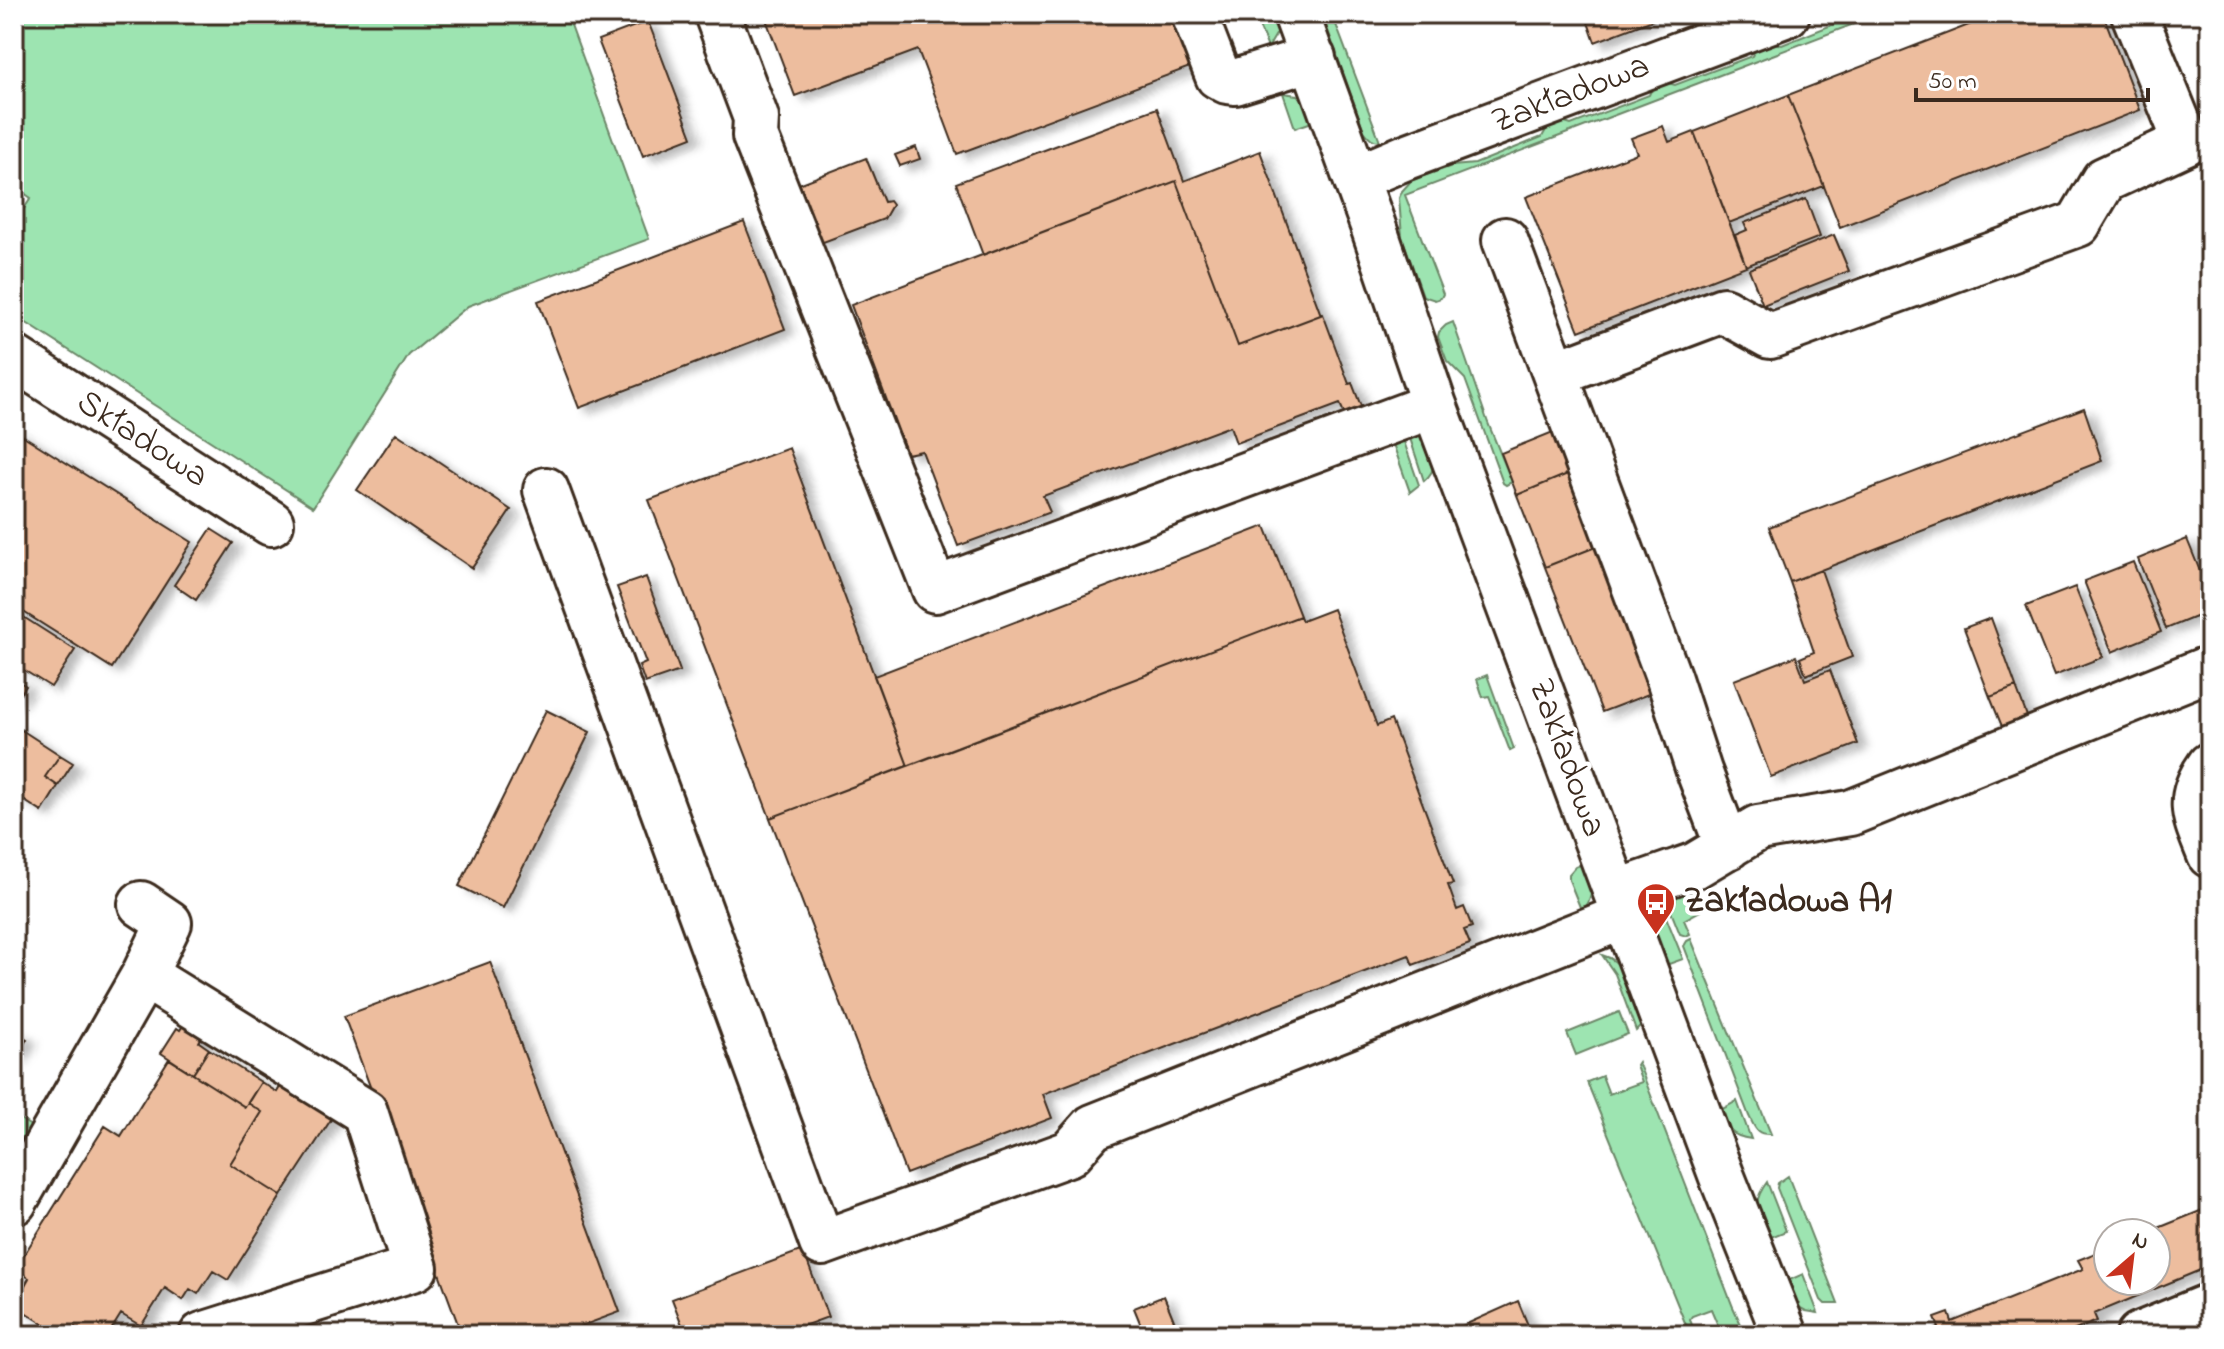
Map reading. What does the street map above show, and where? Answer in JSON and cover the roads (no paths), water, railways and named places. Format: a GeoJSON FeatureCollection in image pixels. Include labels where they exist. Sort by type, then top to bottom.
{"type":"FeatureCollection","features":[{"type":"Feature","properties":{"kind":"street"},"geometry":{"type":"LineString","coordinates":[[717,14],[756,118],[755,136],[935,590],[1434,405]]}},
{"type":"Feature","properties":{"kind":"street"},"geometry":{"type":"LineString","coordinates":[[1194,14],[1218,76],[1227,81],[1235,82],[1313,58]]}},
{"type":"Feature","properties":{"kind":"street","name":"Zakładowa"},"geometry":{"type":"LineString","coordinates":[[1296,14],[1434,405],[1752,1256],[1785,1335]]}},
{"type":"Feature","properties":{"kind":"street","name":"Zakładowa"},"geometry":{"type":"LineString","coordinates":[[1356,178],[1787,14]]}},
{"type":"Feature","properties":{"kind":"street"},"geometry":{"type":"LineString","coordinates":[[1556,373],[1723,310],[1770,336],[2078,224],[2104,180],[2186,142],[2134,14]]}},
{"type":"Feature","properties":{"kind":"street"},"geometry":{"type":"LineString","coordinates":[[1505,240],[1669,679],[1728,847]]}},
{"type":"Feature","properties":{"kind":"street","name":"Składowa"},"geometry":{"type":"LineString","coordinates":[[14,358],[271,523]]}},
{"type":"Feature","properties":{"kind":"street"},"geometry":{"type":"LineString","coordinates":[[546,490],[822,1243],[1070,1153],[1093,1127],[1620,905],[1758,828],[1850,813],[2210,668]]}},
{"type":"Feature","properties":{"kind":"street"},"geometry":{"type":"LineString","coordinates":[[2210,765],[2200,782],[2194,812],[2210,855]]}},
{"type":"Feature","properties":{"kind":"street"},"geometry":{"type":"LineString","coordinates":[[14,1202],[144,975],[169,923],[141,904]]}},
{"type":"Feature","properties":{"kind":"street"},"geometry":{"type":"LineString","coordinates":[[144,975],[365,1112],[415,1268],[202,1335]]}},
{"type":"Feature","properties":{"kind":"street"},"geometry":{"type":"LineString","coordinates":[[2139,1335],[2210,1306]]}},
{"type":"Feature","properties":{"kind":"place","name":"Zakładowa A1"},"geometry":{"type":"Point","coordinates":[1656,936]}}]}
